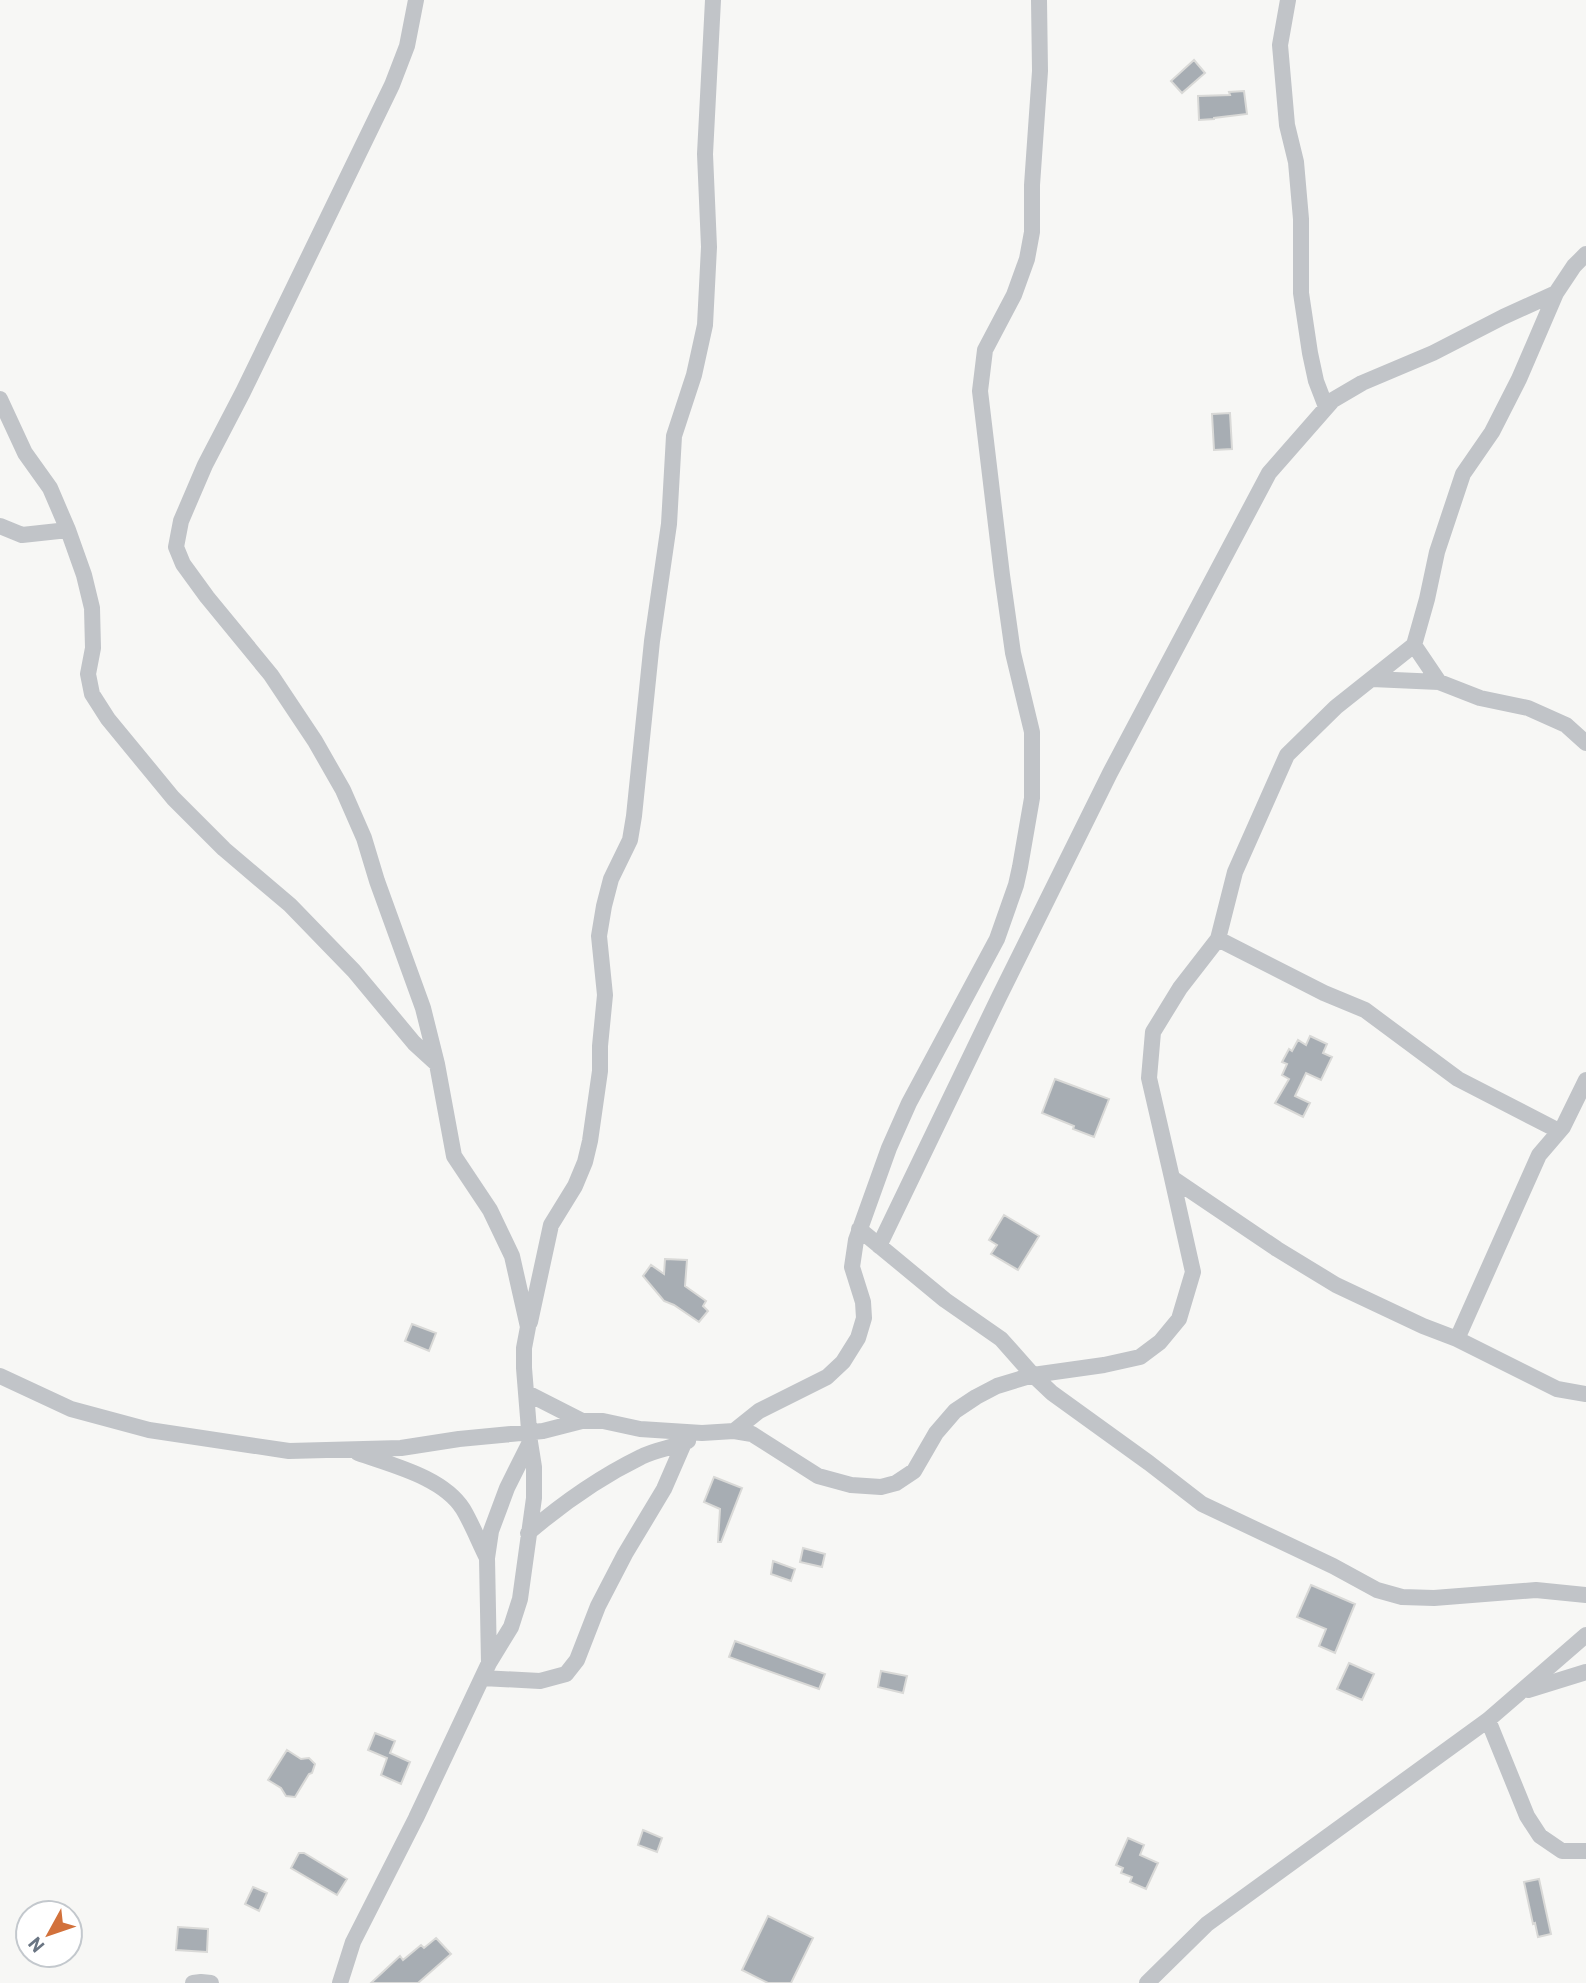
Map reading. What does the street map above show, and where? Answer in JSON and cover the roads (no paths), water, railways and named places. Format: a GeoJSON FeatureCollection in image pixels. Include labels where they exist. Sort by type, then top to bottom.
{"type":"FeatureCollection","features":[{"type":"Feature","properties":{"kind":"street"},"geometry":{"type":"LineString","coordinates":[[416,0],[407,46],[392,85],[205,465],[181,521],[176,547],[183,564],[207,597],[271,675],[315,741],[343,790],[364,838],[423,1008],[454,1156],[490,1210],[512,1255],[528,1327]]}},
{"type":"Feature","properties":{"kind":"street"},"geometry":{"type":"LineString","coordinates":[[338,1982],[363,1922],[416,1818],[455,1732],[485,1671],[511,1628],[520,1599],[534,1498],[524,1348],[551,1225],[575,1186],[590,1141],[600,1071],[605,995],[598,936],[611,879],[630,839],[652,641],[669,524],[674,436],[694,375],[705,325],[709,247],[705,154],[713,0]]}},
{"type":"Feature","properties":{"kind":"street"},"geometry":{"type":"LineString","coordinates":[[734,1431],[759,1411],[827,1377],[843,1363],[858,1338],[864,1318],[863,1301],[852,1267],[859,1229],[909,1103],[997,939],[1016,886],[1032,798],[1032,732],[1013,653],[980,391],[985,350],[1014,295],[1027,259],[1032,232],[1032,185],[1040,71],[1039,0]]}},
{"type":"Feature","properties":{"kind":"street"},"geometry":{"type":"LineString","coordinates":[[1288,0],[1280,45],[1287,125],[1296,162],[1301,219],[1301,293],[1310,353],[1326,407]]}},
{"type":"Feature","properties":{"kind":"street"},"geometry":{"type":"LineString","coordinates":[[0,1376],[71,1409],[149,1430],[289,1451],[401,1448],[459,1439],[530,1437],[582,1421],[603,1421],[639,1429],[702,1433],[734,1431],[752,1434],[818,1476],[851,1485],[881,1487],[896,1483],[914,1471],[936,1433],[955,1411],[997,1386],[1033,1375],[1140,1357],[1160,1342],[1179,1319],[1193,1272],[1149,1078],[1153,1032],[1180,988],[1218,939],[1235,872],[1287,754],[1336,707],[1413,645],[1437,552],[1463,474],[1492,432],[1519,379],[1556,293],[1574,266],[1586,254]]}},
{"type":"Feature","properties":{"kind":"street"},"geometry":{"type":"LineString","coordinates":[[879,1246],[1060,873],[1269,473],[1333,400],[1362,383],[1433,353],[1556,293]]}},
{"type":"Feature","properties":{"kind":"street"},"geometry":{"type":"LineString","coordinates":[[0,399],[25,453],[50,488],[84,575],[92,608],[93,648],[88,674],[92,694],[108,719],[173,798],[224,849],[290,905],[354,971],[414,1043],[437,1065]]}},
{"type":"Feature","properties":{"kind":"street"},"geometry":{"type":"LineString","coordinates":[[0,526],[22,535],[68,530]]}},
{"type":"Feature","properties":{"kind":"street"},"geometry":{"type":"LineString","coordinates":[[1413,645],[1439,682]]}},
{"type":"Feature","properties":{"kind":"street"},"geometry":{"type":"LineString","coordinates":[[1372,679],[1439,682],[1480,698],[1528,708],[1566,725],[1586,743]]}},
{"type":"Feature","properties":{"kind":"street"},"geometry":{"type":"LineString","coordinates":[[1218,939],[1324,993],[1365,1010],[1458,1079],[1559,1131]]}},
{"type":"Feature","properties":{"kind":"street"},"geometry":{"type":"LineString","coordinates":[[1457,1339],[1539,1155],[1563,1127],[1586,1080]]}},
{"type":"Feature","properties":{"kind":"street"},"geometry":{"type":"LineString","coordinates":[[1172,1178],[1336,1285],[1457,1339],[1557,1389],[1586,1394]]}},
{"type":"Feature","properties":{"kind":"street"},"geometry":{"type":"LineString","coordinates":[[859,1229],[945,1300],[1001,1339],[1052,1393],[1202,1504],[1334,1566],[1377,1590],[1402,1597],[1434,1598],[1536,1590],[1586,1595]]}},
{"type":"Feature","properties":{"kind":"street"},"geometry":{"type":"LineString","coordinates":[[527,1393],[582,1421]]}},
{"type":"Feature","properties":{"kind":"street"},"geometry":{"type":"LineString","coordinates":[[528,1533],[557,1508],[595,1482],[645,1455],[684,1443],[702,1433]]}},
{"type":"Feature","properties":{"kind":"street"},"geometry":{"type":"LineString","coordinates":[[485,1671],[487,1558],[491,1531],[530,1437]]}},
{"type":"Feature","properties":{"kind":"street"},"geometry":{"type":"LineString","coordinates":[[485,1671],[540,1681],[566,1674],[577,1660],[598,1606],[664,1489],[684,1443]]}},
{"type":"Feature","properties":{"kind":"street"},"geometry":{"type":"LineString","coordinates":[[349,1449],[442,1487],[462,1508],[487,1558]]}},
{"type":"Feature","properties":{"kind":"street"},"geometry":{"type":"LineString","coordinates":[[1147,1983],[1207,1924],[1488,1720],[1586,1635]]}},
{"type":"Feature","properties":{"kind":"street"},"geometry":{"type":"LineString","coordinates":[[1522,1692],[1586,1672]]}},
{"type":"Feature","properties":{"kind":"street"},"geometry":{"type":"LineString","coordinates":[[1488,1720],[1527,1816],[1540,1836],[1562,1851],[1586,1851]]}},
{"type":"Feature","properties":{"kind":"street"},"geometry":{"type":"LineString","coordinates":[[193,1983],[211,1983]]}}]}
